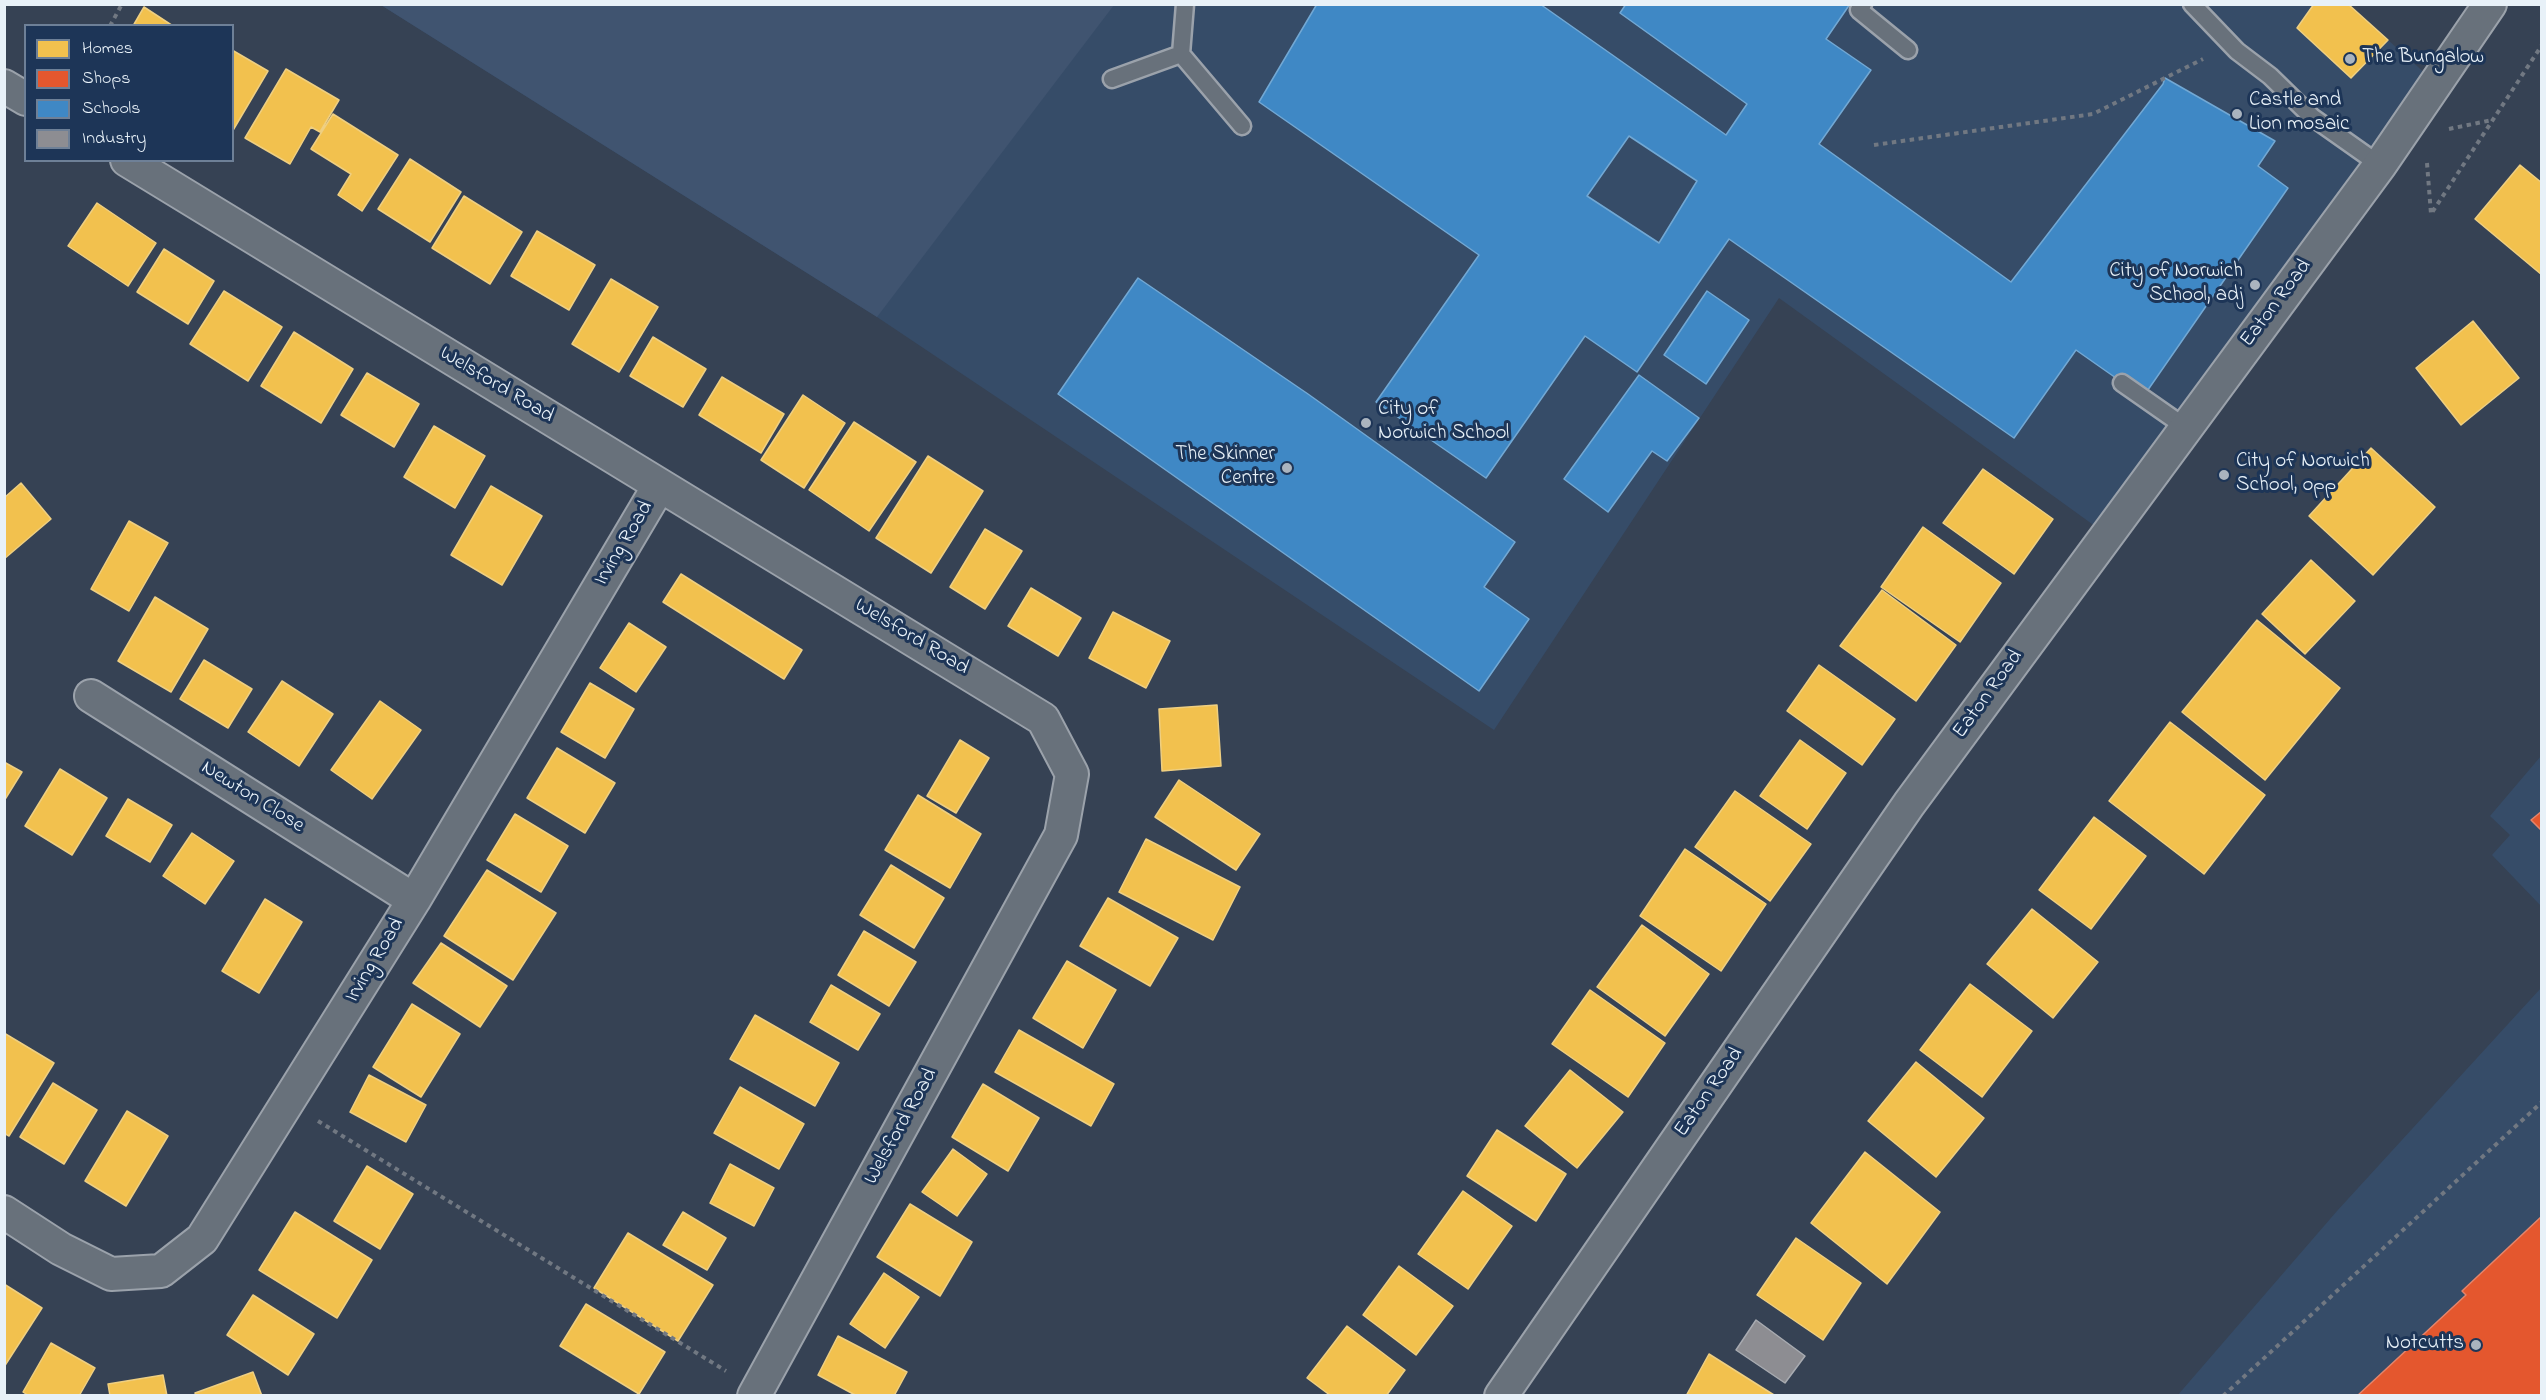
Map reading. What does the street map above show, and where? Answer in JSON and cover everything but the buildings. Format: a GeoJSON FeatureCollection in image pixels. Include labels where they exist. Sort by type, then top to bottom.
{"type":"FeatureCollection","features":[{"type":"Feature","properties":{"kind":"street","name":"Eaton Road"},"geometry":{"type":"LineString","coordinates":[[1501,1395],[1909,804],[2380,165],[2490,4]]}},
{"type":"Feature","properties":{"kind":"street"},"geometry":{"type":"LineString","coordinates":[[4,86],[24,98]]}},
{"type":"Feature","properties":{"kind":"street","name":"Welsford Road"},"geometry":{"type":"LineString","coordinates":[[130,162],[1043,719],[1072,774],[1061,836],[755,1394]]}},
{"type":"Feature","properties":{"kind":"street","name":"Irving Road"},"geometry":{"type":"LineString","coordinates":[[4,1212],[61,1249],[111,1274],[160,1271],[202,1239],[290,1102],[414,900],[659,486]]}},
{"type":"Feature","properties":{"kind":"street","name":"Newton Close"},"geometry":{"type":"LineString","coordinates":[[91,696],[414,900]]}},
{"type":"Feature","properties":{"kind":"lane"},"geometry":{"type":"LineString","coordinates":[[1185,4],[1181,54],[1242,126]]}},
{"type":"Feature","properties":{"kind":"lane"},"geometry":{"type":"LineString","coordinates":[[1863,4],[1859,10],[1908,50]]}},
{"type":"Feature","properties":{"kind":"lane"},"geometry":{"type":"LineString","coordinates":[[2192,4],[2237,51],[2270,76],[2312,117],[2380,165]]}},
{"type":"Feature","properties":{"kind":"lane"},"geometry":{"type":"LineString","coordinates":[[1112,79],[1181,54]]}},
{"type":"Feature","properties":{"kind":"lane"},"geometry":{"type":"LineString","coordinates":[[2122,383],[2185,427]]}},
{"type":"Feature","properties":{"kind":"path"},"geometry":{"type":"LineString","coordinates":[[111,24],[122,4]]}},
{"type":"Feature","properties":{"kind":"path"},"geometry":{"type":"LineString","coordinates":[[2427,158],[2431,214],[2541,45]]}},
{"type":"Feature","properties":{"kind":"path"},"geometry":{"type":"LineString","coordinates":[[1874,145],[2093,114],[2211,55]]}},
{"type":"Feature","properties":{"kind":"path"},"geometry":{"type":"LineString","coordinates":[[290,1102],[755,1394]]}},
{"type":"Feature","properties":{"kind":"path"},"geometry":{"type":"LineString","coordinates":[[2223,1395],[2541,1102]]}},
{"type":"Feature","properties":{"kind":"shaded area","name":"City of Norwich School"},"geometry":{"type":"Polygon","coordinates":[[[2348,4],[2437,84],[2099,529],[1779,298],[1494,730],[877,317],[381,5],[2348,4]]]}},
{"type":"Feature","properties":{"kind":"shaded area"},"geometry":{"type":"Polygon","coordinates":[[[381,5],[1114,5],[877,317],[381,5]]]}},
{"type":"Feature","properties":{"kind":"shaded area"},"geometry":{"type":"Polygon","coordinates":[[[2541,756],[2541,906],[2492,855],[2510,835],[2490,816],[2541,756]]]}},
{"type":"Feature","properties":{"kind":"shaded area"},"geometry":{"type":"Polygon","coordinates":[[[2541,988],[2541,1395],[2177,1396],[2337,1211],[2541,988]]]}},
{"type":"Feature","properties":{"kind":"place","name":"The Bungalow"},"geometry":{"type":"Point","coordinates":[2350,59]}},
{"type":"Feature","properties":{"kind":"place","name":"Castle and Lion mosaic"},"geometry":{"type":"Point","coordinates":[2237,114]}},
{"type":"Feature","properties":{"kind":"place","name":"City of Norwich School, adj"},"geometry":{"type":"Point","coordinates":[2255,285]}},
{"type":"Feature","properties":{"kind":"place","name":"City of Norwich School"},"geometry":{"type":"Point","coordinates":[1366,423]}},
{"type":"Feature","properties":{"kind":"place","name":"The Skinner Centre"},"geometry":{"type":"Point","coordinates":[1287,468]}},
{"type":"Feature","properties":{"kind":"place","name":"City of Norwich School, opp"},"geometry":{"type":"Point","coordinates":[2224,475]}},
{"type":"Feature","properties":{"kind":"place","name":"Notcutts"},"geometry":{"type":"Point","coordinates":[2476,1345]}}]}
